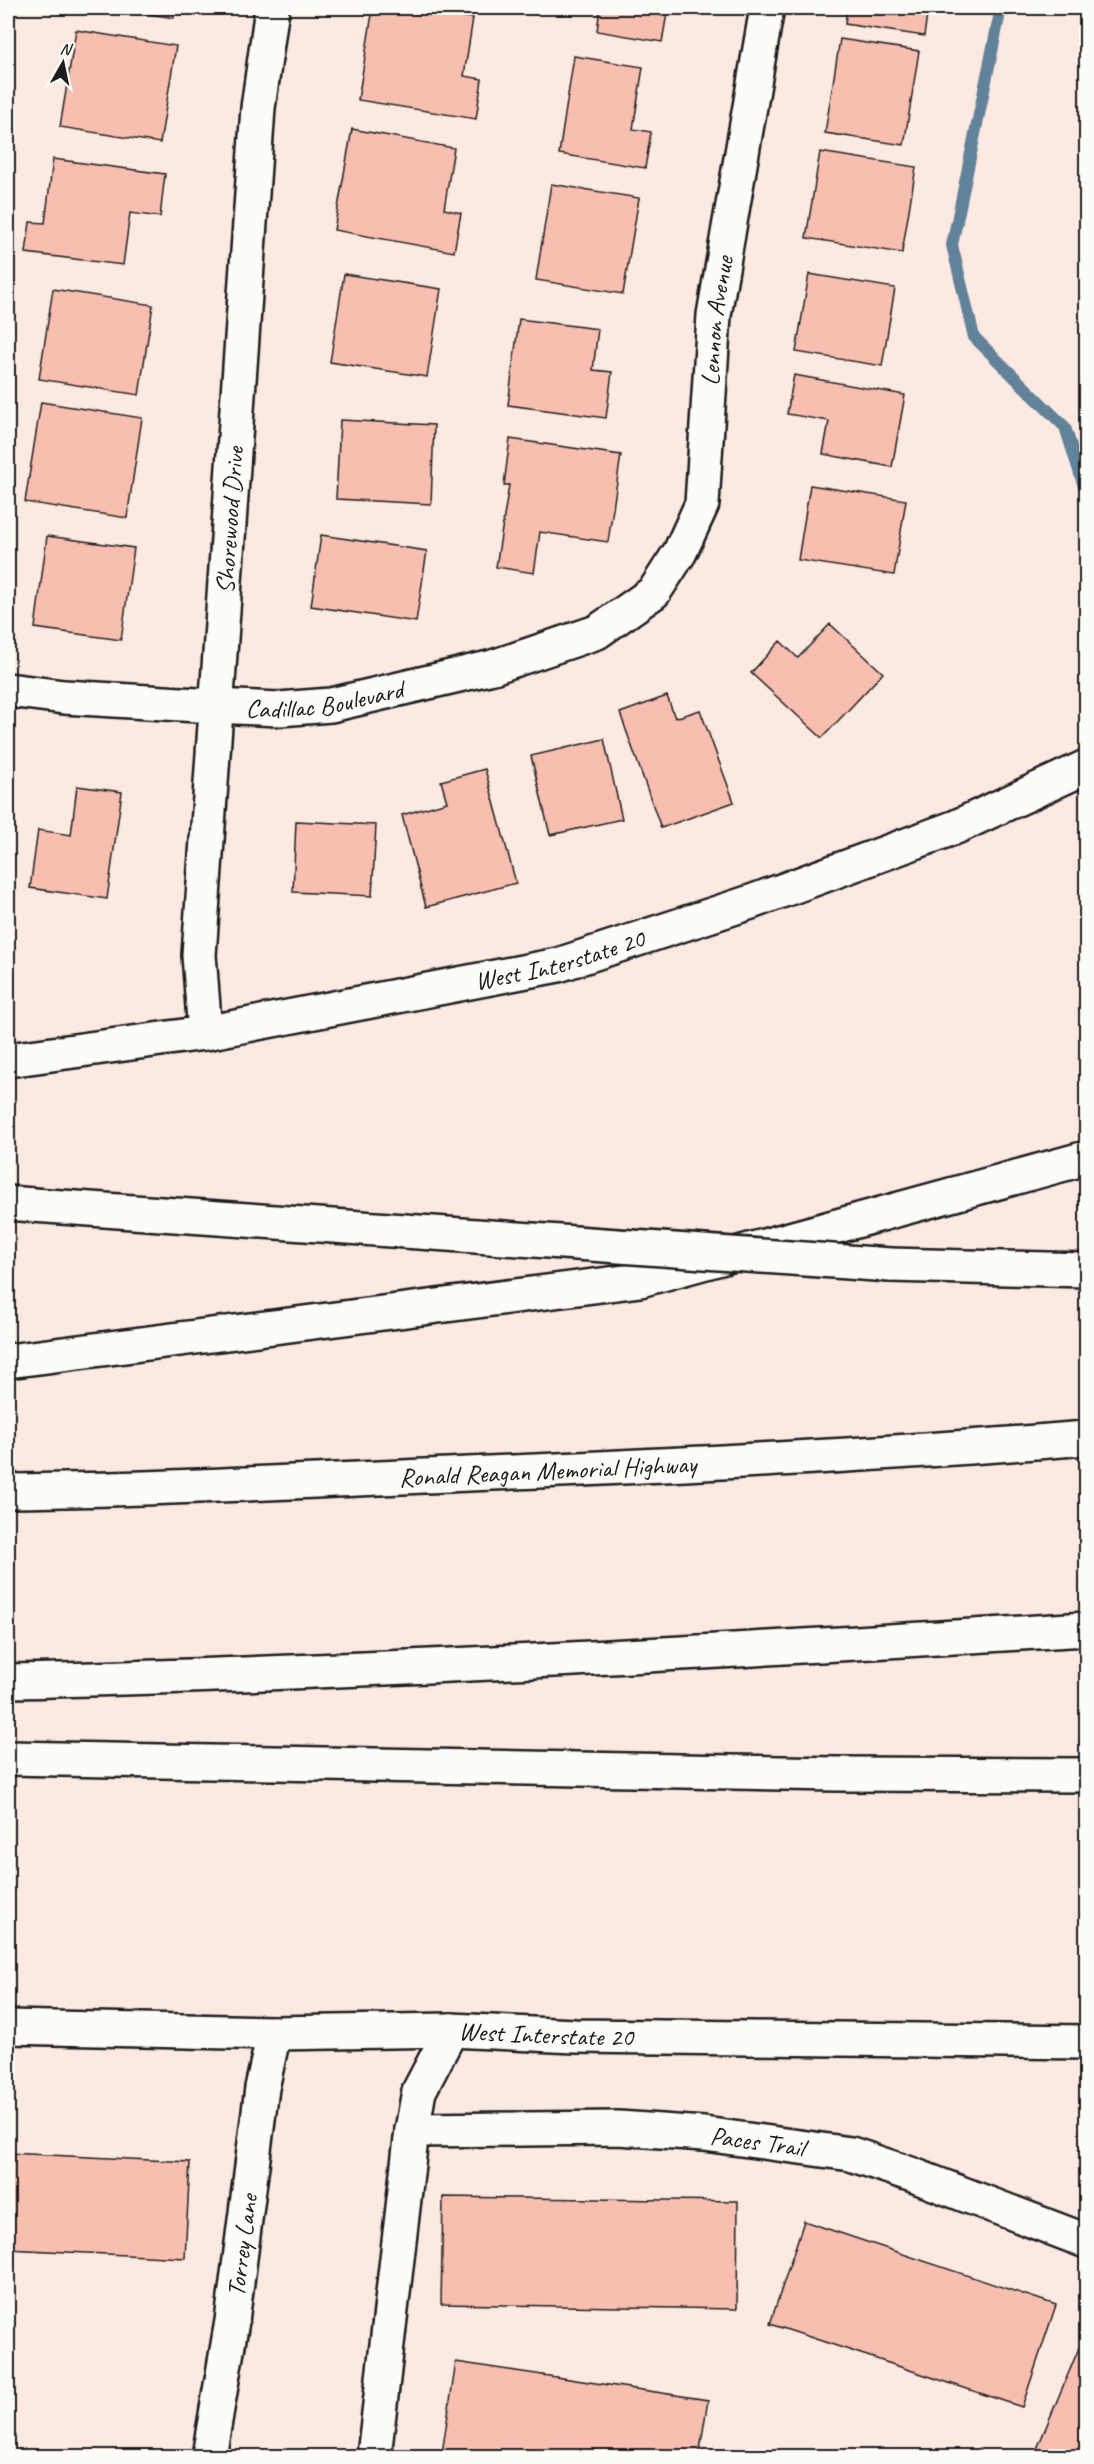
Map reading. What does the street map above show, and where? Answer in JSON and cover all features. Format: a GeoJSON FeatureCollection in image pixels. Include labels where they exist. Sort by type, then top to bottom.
{"type":"FeatureCollection","features":[{"type":"Feature","properties":{"kind":"main road","name":"Shorewood Drive"},"geometry":{"type":"LineString","coordinates":[[205,1033],[199,955],[215,706],[258,108],[272,8]]}},
{"type":"Feature","properties":{"kind":"main road","name":"Lennon Avenue"},"geometry":{"type":"LineString","coordinates":[[628,611],[654,592],[680,552],[702,504],[714,315],[767,8]]}},
{"type":"Feature","properties":{"kind":"main road","name":"Cadillac Boulevard"},"geometry":{"type":"LineString","coordinates":[[8,690],[64,697],[279,709],[331,705],[492,667],[597,632],[628,611]]}},
{"type":"Feature","properties":{"kind":"main road","name":"West Interstate 20"},"geometry":{"type":"LineString","coordinates":[[8,1060],[205,1033],[558,964],[751,902],[946,831],[1086,767]]}},
{"type":"Feature","properties":{"kind":"main road"},"geometry":{"type":"LineString","coordinates":[[8,1361],[640,1280],[1086,1158]]}},
{"type":"Feature","properties":{"kind":"main road"},"geometry":{"type":"LineString","coordinates":[[20,1204],[890,1265],[1086,1270]]}},
{"type":"Feature","properties":{"kind":"main road","name":"Ronald Reagan Memorial Highway"},"geometry":{"type":"LineString","coordinates":[[8,1491],[121,1489],[524,1471],[964,1448],[1086,1438]]}},
{"type":"Feature","properties":{"kind":"main road"},"geometry":{"type":"LineString","coordinates":[[8,1681],[229,1676],[673,1655],[1086,1629]]}},
{"type":"Feature","properties":{"kind":"main road"},"geometry":{"type":"LineString","coordinates":[[8,1758],[837,1774],[1086,1775]]}},
{"type":"Feature","properties":{"kind":"main road","name":"West Interstate 20"},"geometry":{"type":"LineString","coordinates":[[8,2027],[274,2033],[451,2030],[575,2036],[1086,2042]]}},
{"type":"Feature","properties":{"kind":"main road"},"geometry":{"type":"LineString","coordinates":[[374,2457],[412,2130],[419,2091],[451,2030]]}},
{"type":"Feature","properties":{"kind":"main road","name":"Torrey Lane"},"geometry":{"type":"LineString","coordinates":[[208,2457],[232,2321],[262,2088],[274,2033]]}},
{"type":"Feature","properties":{"kind":"main road","name":"Paces Trail"},"geometry":{"type":"LineString","coordinates":[[412,2130],[618,2128],[704,2134],[851,2154],[913,2175],[1086,2241]]}},
{"type":"Feature","properties":{"kind":"building"},"geometry":{"type":"Polygon","coordinates":[[[110,8],[175,8],[174,18],[110,8]]]}},
{"type":"Feature","properties":{"kind":"building"},"geometry":{"type":"Polygon","coordinates":[[[373,8],[408,8],[473,18],[464,76],[482,79],[476,119],[358,100],[373,8]]]}},
{"type":"Feature","properties":{"kind":"building"},"geometry":{"type":"Polygon","coordinates":[[[600,8],[668,8],[662,42],[597,31],[600,8]]]}},
{"type":"Feature","properties":{"kind":"building"},"geometry":{"type":"Polygon","coordinates":[[[847,8],[928,8],[924,36],[845,24],[847,8]]]}},
{"type":"Feature","properties":{"kind":"building"},"geometry":{"type":"Polygon","coordinates":[[[76,30],[176,46],[160,143],[60,127],[76,30]]]}},
{"type":"Feature","properties":{"kind":"building"},"geometry":{"type":"Polygon","coordinates":[[[840,39],[919,51],[904,145],[825,133],[840,39]]]}},
{"type":"Feature","properties":{"kind":"building"},"geometry":{"type":"Polygon","coordinates":[[[574,56],[643,67],[633,129],[651,132],[645,168],[559,154],[574,56]]]}},
{"type":"Feature","properties":{"kind":"building"},"geometry":{"type":"Polygon","coordinates":[[[352,129],[454,148],[444,209],[461,213],[454,252],[334,230],[352,129]]]}},
{"type":"Feature","properties":{"kind":"building"},"geometry":{"type":"Polygon","coordinates":[[[820,152],[916,167],[902,253],[806,238],[820,152]]]}},
{"type":"Feature","properties":{"kind":"building"},"geometry":{"type":"Polygon","coordinates":[[[53,159],[165,174],[160,217],[130,213],[123,265],[26,253],[30,222],[45,223],[53,159]]]}},
{"type":"Feature","properties":{"kind":"building"},"geometry":{"type":"Polygon","coordinates":[[[551,184],[639,198],[623,294],[536,280],[551,184]]]}},
{"type":"Feature","properties":{"kind":"building"},"geometry":{"type":"Polygon","coordinates":[[[344,274],[441,289],[427,377],[330,362],[344,274]]]}},
{"type":"Feature","properties":{"kind":"building"},"geometry":{"type":"Polygon","coordinates":[[[809,274],[895,288],[882,366],[796,352],[809,274]]]}},
{"type":"Feature","properties":{"kind":"building"},"geometry":{"type":"Polygon","coordinates":[[[53,289],[153,305],[139,395],[39,379],[53,289]]]}},
{"type":"Feature","properties":{"kind":"building"},"geometry":{"type":"Polygon","coordinates":[[[519,319],[598,329],[593,370],[612,372],[606,418],[508,405],[519,319]]]}},
{"type":"Feature","properties":{"kind":"building"},"geometry":{"type":"Polygon","coordinates":[[[794,375],[905,395],[892,467],[823,454],[829,421],[787,414],[794,375]]]}},
{"type":"Feature","properties":{"kind":"building"},"geometry":{"type":"Polygon","coordinates":[[[41,402],[142,418],[127,518],[25,502],[41,402]]]}},
{"type":"Feature","properties":{"kind":"building"},"geometry":{"type":"Polygon","coordinates":[[[340,420],[434,425],[431,504],[336,499],[340,420]]]}},
{"type":"Feature","properties":{"kind":"building"},"geometry":{"type":"Polygon","coordinates":[[[510,439],[621,455],[608,542],[540,532],[534,573],[496,567],[509,485],[504,485],[510,439]]]}},
{"type":"Feature","properties":{"kind":"building"},"geometry":{"type":"Polygon","coordinates":[[[810,485],[906,500],[894,575],[798,560],[810,485]]]}},
{"type":"Feature","properties":{"kind":"building"},"geometry":{"type":"Polygon","coordinates":[[[321,535],[427,551],[416,622],[311,606],[321,535]]]}},
{"type":"Feature","properties":{"kind":"building"},"geometry":{"type":"Polygon","coordinates":[[[47,536],[134,548],[121,640],[35,628],[47,536]]]}},
{"type":"Feature","properties":{"kind":"building"},"geometry":{"type":"Polygon","coordinates":[[[830,624],[883,673],[822,738],[751,673],[780,641],[798,658],[830,624]]]}},
{"type":"Feature","properties":{"kind":"building"},"geometry":{"type":"Polygon","coordinates":[[[667,696],[675,718],[700,710],[734,802],[661,828],[620,713],[667,696]]]}},
{"type":"Feature","properties":{"kind":"building"},"geometry":{"type":"Polygon","coordinates":[[[604,739],[622,819],[550,835],[531,756],[604,739]]]}},
{"type":"Feature","properties":{"kind":"building"},"geometry":{"type":"Polygon","coordinates":[[[485,769],[516,883],[426,907],[402,815],[447,802],[441,781],[485,769]]]}},
{"type":"Feature","properties":{"kind":"building"},"geometry":{"type":"Polygon","coordinates":[[[77,786],[122,792],[107,899],[30,888],[38,830],[71,835],[77,786]]]}},
{"type":"Feature","properties":{"kind":"building"},"geometry":{"type":"Polygon","coordinates":[[[296,821],[376,825],[372,896],[293,892],[296,821]]]}},
{"type":"Feature","properties":{"kind":"building"},"geometry":{"type":"Polygon","coordinates":[[[8,2153],[190,2162],[185,2258],[8,2249],[8,2153]]]}},
{"type":"Feature","properties":{"kind":"building"},"geometry":{"type":"Polygon","coordinates":[[[443,2197],[738,2201],[737,2309],[441,2304],[443,2197]]]}},
{"type":"Feature","properties":{"kind":"building"},"geometry":{"type":"Polygon","coordinates":[[[804,2221],[1056,2305],[1022,2407],[770,2324],[804,2221]]]}},
{"type":"Feature","properties":{"kind":"building"},"geometry":{"type":"Polygon","coordinates":[[[1086,2331],[1086,2456],[1034,2456],[1086,2331]]]}},
{"type":"Feature","properties":{"kind":"building"},"geometry":{"type":"Polygon","coordinates":[[[456,2362],[708,2400],[699,2456],[465,2456],[442,2453],[456,2362]]]}},
{"type":"Feature","properties":{"kind":"waterway"},"geometry":{"type":"LineString","coordinates":[[1001,8],[952,245],[974,337],[1065,427],[1086,493]]}}]}
